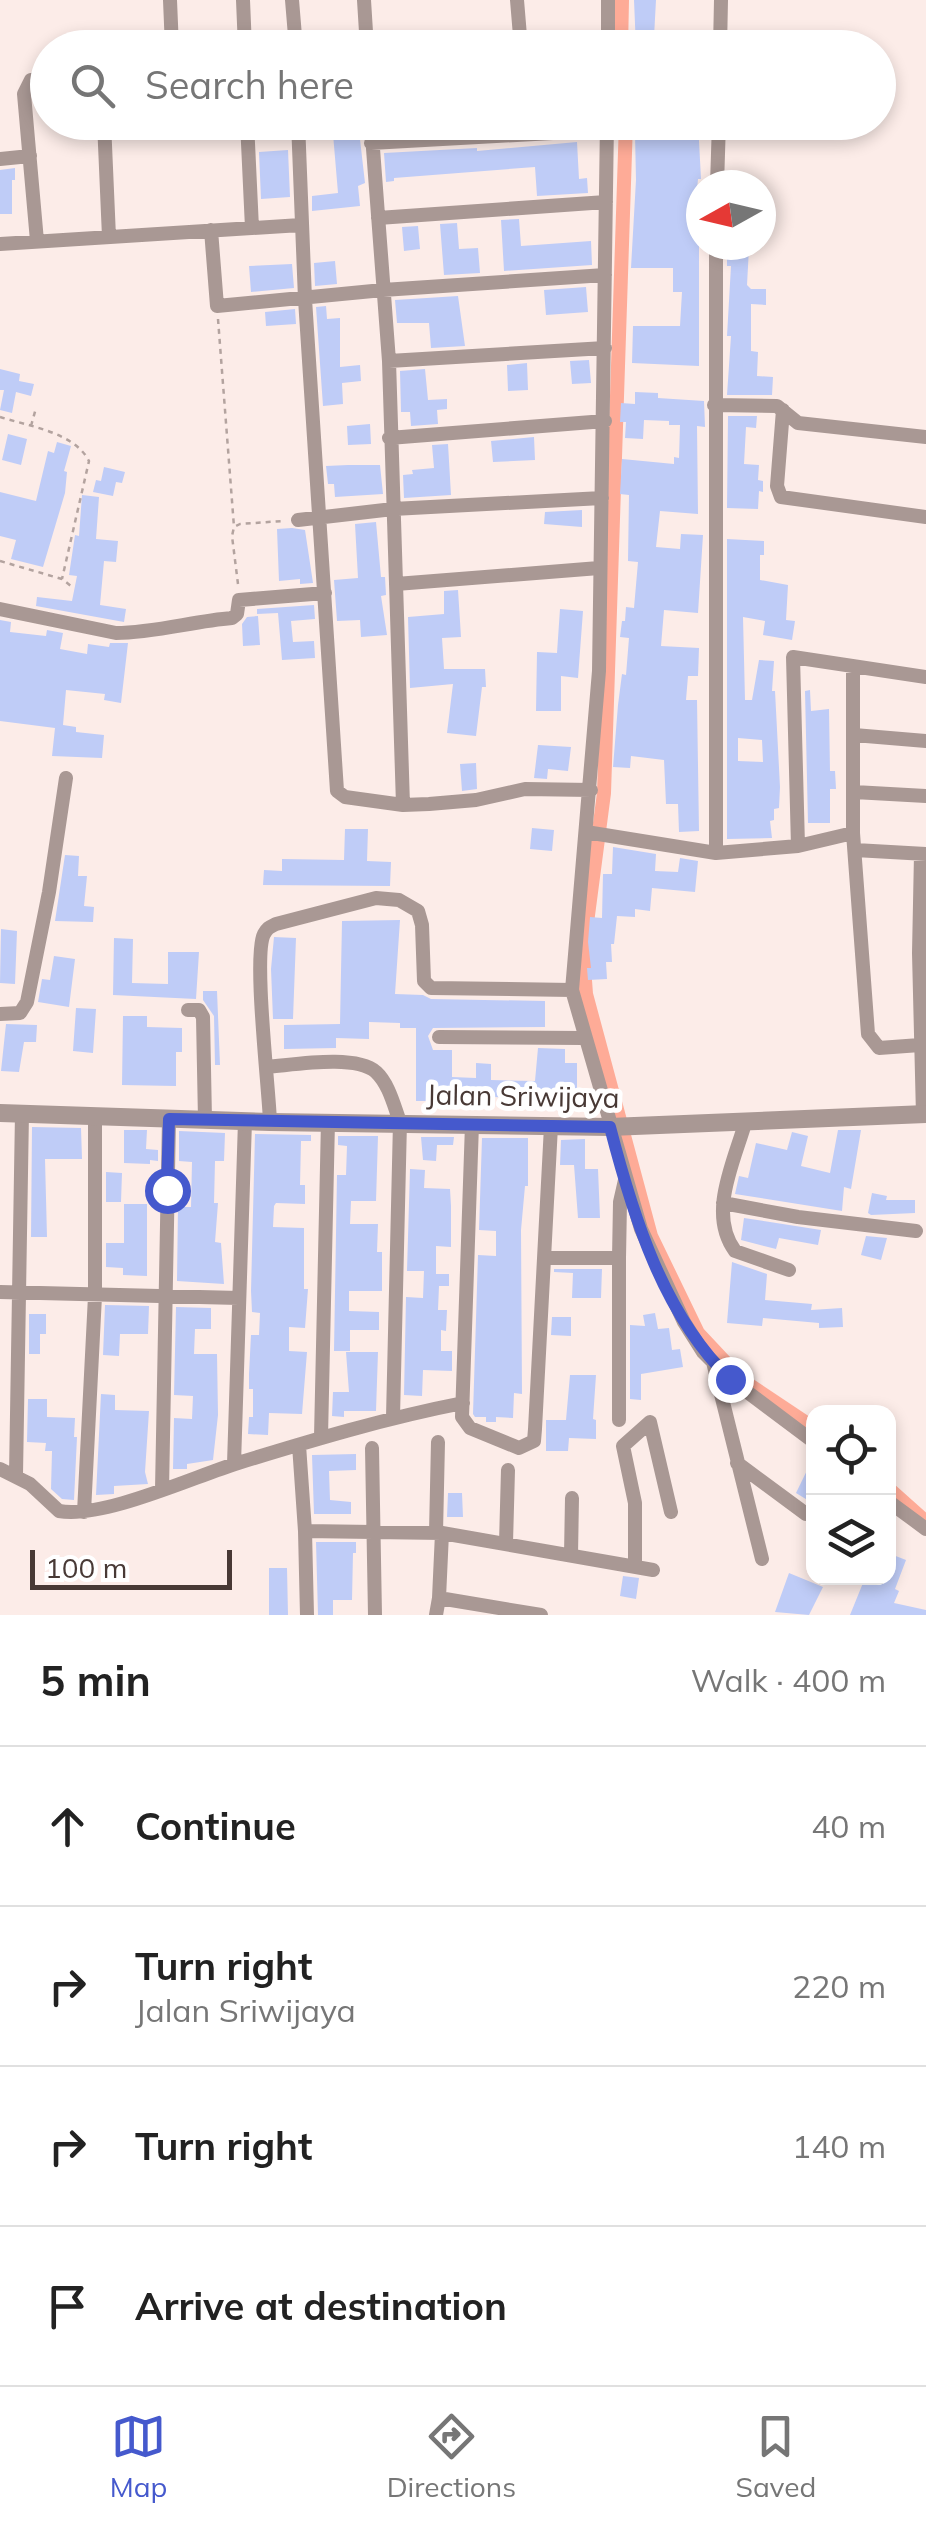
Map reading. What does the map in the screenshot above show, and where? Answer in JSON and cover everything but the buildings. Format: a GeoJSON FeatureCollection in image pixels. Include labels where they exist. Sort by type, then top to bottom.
{"type":"FeatureCollection","features":[{"type":"Feature","properties":{"kind":"street"},"geometry":{"type":"LineString","coordinates":[[170,0],[171,30]]}},
{"type":"Feature","properties":{"kind":"street"},"geometry":{"type":"LineString","coordinates":[[243,0],[244,30]]}},
{"type":"Feature","properties":{"kind":"street"},"geometry":{"type":"LineString","coordinates":[[292,0],[294,30]]}},
{"type":"Feature","properties":{"kind":"street"},"geometry":{"type":"LineString","coordinates":[[364,0],[366,30]]}},
{"type":"Feature","properties":{"kind":"street"},"geometry":{"type":"LineString","coordinates":[[517,0],[520,30]]}},
{"type":"Feature","properties":{"kind":"street"},"geometry":{"type":"LineString","coordinates":[[608,0],[608,30]]}},
{"type":"Feature","properties":{"kind":"street"},"geometry":{"type":"LineString","coordinates":[[720,30],[721,0]]}},
{"type":"Feature","properties":{"kind":"street"},"geometry":{"type":"LineString","coordinates":[[30,81],[26,86],[37,241]]}},
{"type":"Feature","properties":{"kind":"street"},"geometry":{"type":"LineString","coordinates":[[105,140],[109,236]]}},
{"type":"Feature","properties":{"kind":"street"},"geometry":{"type":"LineString","coordinates":[[248,140],[252,228]]}},
{"type":"Feature","properties":{"kind":"street"},"geometry":{"type":"LineString","coordinates":[[299,140],[337,791],[344,797],[403,805],[476,800],[525,789],[591,790]]}},
{"type":"Feature","properties":{"kind":"street"},"geometry":{"type":"LineString","coordinates":[[372,140],[388,362],[403,805]]}},
{"type":"Feature","properties":{"kind":"street"},"geometry":{"type":"LineString","coordinates":[[372,143],[401,140]]}},
{"type":"Feature","properties":{"kind":"street"},"geometry":{"type":"LineString","coordinates":[[607,140],[599,672],[591,832],[572,990],[614,1127],[625,1180],[662,1280],[684,1322],[713,1362],[806,1436]]}},
{"type":"Feature","properties":{"kind":"street"},"geometry":{"type":"LineString","coordinates":[[717,170],[718,140]]}},
{"type":"Feature","properties":{"kind":"street"},"geometry":{"type":"LineString","coordinates":[[0,158],[30,156]]}},
{"type":"Feature","properties":{"kind":"street"},"geometry":{"type":"LineString","coordinates":[[378,218],[606,202]]}},
{"type":"Feature","properties":{"kind":"street"},"geometry":{"type":"LineString","coordinates":[[0,244],[301,225]]}},
{"type":"Feature","properties":{"kind":"street"},"geometry":{"type":"LineString","coordinates":[[211,230],[217,306],[605,275]]}},
{"type":"Feature","properties":{"kind":"street"},"geometry":{"type":"LineString","coordinates":[[716,260],[716,853]]}},
{"type":"Feature","properties":{"kind":"street"},"geometry":{"type":"LineString","coordinates":[[388,362],[605,348]]}},
{"type":"Feature","properties":{"kind":"street"},"geometry":{"type":"LineString","coordinates":[[714,404],[777,406],[798,422],[926,436]]}},
{"type":"Feature","properties":{"kind":"street"},"geometry":{"type":"LineString","coordinates":[[783,410],[777,486],[781,497],[926,517]]}},
{"type":"Feature","properties":{"kind":"street"},"geometry":{"type":"LineString","coordinates":[[389,438],[604,421]]}},
{"type":"Feature","properties":{"kind":"street"},"geometry":{"type":"LineString","coordinates":[[298,520],[393,509],[602,498]]}},
{"type":"Feature","properties":{"kind":"street"},"geometry":{"type":"LineString","coordinates":[[396,584],[599,568]]}},
{"type":"Feature","properties":{"kind":"street"},"geometry":{"type":"LineString","coordinates":[[0,609],[124,633],[232,618],[238,614],[239,600],[324,593]]}},
{"type":"Feature","properties":{"kind":"street"},"geometry":{"type":"LineString","coordinates":[[798,846],[794,657],[926,676]]}},
{"type":"Feature","properties":{"kind":"street"},"geometry":{"type":"LineString","coordinates":[[852,666],[854,833],[868,1034],[879,1048],[920,1045]]}},
{"type":"Feature","properties":{"kind":"street"},"geometry":{"type":"LineString","coordinates":[[854,734],[926,741]]}},
{"type":"Feature","properties":{"kind":"street"},"geometry":{"type":"LineString","coordinates":[[0,1014],[20,1013],[27,1002],[50,892],[66,778]]}},
{"type":"Feature","properties":{"kind":"street"},"geometry":{"type":"LineString","coordinates":[[854,792],[926,796]]}},
{"type":"Feature","properties":{"kind":"street"},"geometry":{"type":"LineString","coordinates":[[591,832],[716,853],[798,846],[854,833]]}},
{"type":"Feature","properties":{"kind":"street"},"geometry":{"type":"LineString","coordinates":[[855,850],[924,854],[920,1045],[924,1114]]}},
{"type":"Feature","properties":{"kind":"street"},"geometry":{"type":"LineString","coordinates":[[270,1122],[262,1015],[264,935],[276,924],[389,898],[418,911],[424,982],[431,988],[572,990]]}},
{"type":"Feature","properties":{"kind":"street"},"geometry":{"type":"LineString","coordinates":[[188,1010],[199,1010],[203,1018],[205,1120]]}},
{"type":"Feature","properties":{"kind":"street"},"geometry":{"type":"LineString","coordinates":[[439,1037],[584,1038]]}},
{"type":"Feature","properties":{"kind":"street"},"geometry":{"type":"LineString","coordinates":[[268,1067],[342,1062],[367,1066],[384,1081],[400,1122],[393,1417]]}},
{"type":"Feature","properties":{"kind":"street","name":"Jalan Sriwijaya"},"geometry":{"type":"LineString","coordinates":[[0,1113],[614,1127],[924,1114]]}},
{"type":"Feature","properties":{"kind":"street"},"geometry":{"type":"LineString","coordinates":[[16,1475],[22,1113]]}},
{"type":"Feature","properties":{"kind":"street"},"geometry":{"type":"LineString","coordinates":[[84,1512],[96,1296],[95,1116]]}},
{"type":"Feature","properties":{"kind":"street"},"geometry":{"type":"LineString","coordinates":[[162,1490],[169,1119]]}},
{"type":"Feature","properties":{"kind":"street"},"geometry":{"type":"LineString","coordinates":[[746,1120],[723,1203],[724,1231],[734,1251],[789,1270]]}},
{"type":"Feature","properties":{"kind":"street"},"geometry":{"type":"LineString","coordinates":[[234,1464],[245,1121]]}},
{"type":"Feature","properties":{"kind":"street"},"geometry":{"type":"LineString","coordinates":[[320,1437],[328,1121]]}},
{"type":"Feature","properties":{"kind":"street"},"geometry":{"type":"LineString","coordinates":[[472,1124],[462,1418],[470,1428],[519,1448],[534,1441],[550,1126]]}},
{"type":"Feature","properties":{"kind":"street"},"geometry":{"type":"LineString","coordinates":[[618,1420],[620,1202],[625,1180]]}},
{"type":"Feature","properties":{"kind":"street"},"geometry":{"type":"LineString","coordinates":[[723,1203],[798,1217],[916,1231]]}},
{"type":"Feature","properties":{"kind":"street"},"geometry":{"type":"LineString","coordinates":[[544,1258],[619,1258]]}},
{"type":"Feature","properties":{"kind":"street"},"geometry":{"type":"LineString","coordinates":[[0,1292],[238,1298]]}},
{"type":"Feature","properties":{"kind":"street"},"geometry":{"type":"LineString","coordinates":[[713,1362],[762,1559]]}},
{"type":"Feature","properties":{"kind":"street"},"geometry":{"type":"LineString","coordinates":[[0,1469],[30,1484],[59,1511],[84,1512],[320,1437],[463,1403]]}},
{"type":"Feature","properties":{"kind":"street"},"geometry":{"type":"LineString","coordinates":[[635,1567],[636,1502],[623,1446],[650,1422],[670,1512]]}},
{"type":"Feature","properties":{"kind":"street"},"geometry":{"type":"LineString","coordinates":[[436,1615],[438,1442]]}},
{"type":"Feature","properties":{"kind":"street"},"geometry":{"type":"LineString","coordinates":[[298,1445],[306,1531],[307,1615]]}},
{"type":"Feature","properties":{"kind":"street"},"geometry":{"type":"LineString","coordinates":[[372,1448],[374,1615]]}},
{"type":"Feature","properties":{"kind":"street"},"geometry":{"type":"LineString","coordinates":[[736,1463],[806,1514]]}},
{"type":"Feature","properties":{"kind":"street"},"geometry":{"type":"LineString","coordinates":[[506,1543],[508,1470]]}},
{"type":"Feature","properties":{"kind":"street"},"geometry":{"type":"LineString","coordinates":[[571,1555],[572,1498]]}},
{"type":"Feature","properties":{"kind":"street"},"geometry":{"type":"LineString","coordinates":[[896,1507],[926,1529]]}},
{"type":"Feature","properties":{"kind":"street"},"geometry":{"type":"LineString","coordinates":[[306,1531],[439,1533],[653,1570]]}},
{"type":"Feature","properties":{"kind":"street"},"geometry":{"type":"LineString","coordinates":[[439,1598],[541,1615]]}},
{"type":"Feature","properties":{"kind":"path"},"geometry":{"type":"LineString","coordinates":[[217,306],[239,600]]}},
{"type":"Feature","properties":{"kind":"path"},"geometry":{"type":"LineString","coordinates":[[31,427],[36,408]]}},
{"type":"Feature","properties":{"kind":"path"},"geometry":{"type":"LineString","coordinates":[[0,416],[55,434],[84,452],[88,460],[62,580]]}},
{"type":"Feature","properties":{"kind":"path"},"geometry":{"type":"LineString","coordinates":[[234,527],[298,520]]}},
{"type":"Feature","properties":{"kind":"path"},"geometry":{"type":"LineString","coordinates":[[0,561],[71,586]]}},
{"type":"Feature","properties":{"kind":"waterway"},"geometry":{"type":"LineString","coordinates":[[621,30],[622,0]]}},
{"type":"Feature","properties":{"kind":"waterway"},"geometry":{"type":"LineString","coordinates":[[625,140],[604,793],[588,915],[586,994],[651,1236],[698,1333],[742,1380],[806,1423]]}},
{"type":"Feature","properties":{"kind":"waterway"},"geometry":{"type":"LineString","coordinates":[[896,1495],[926,1522]]}},
{"type":"Feature","properties":{"kind":"route"},"geometry":{"type":"LineString","coordinates":[[167,1190],[169,1119],[610,1127],[641,1228],[662,1280],[703,1352],[730,1379]]}}]}
